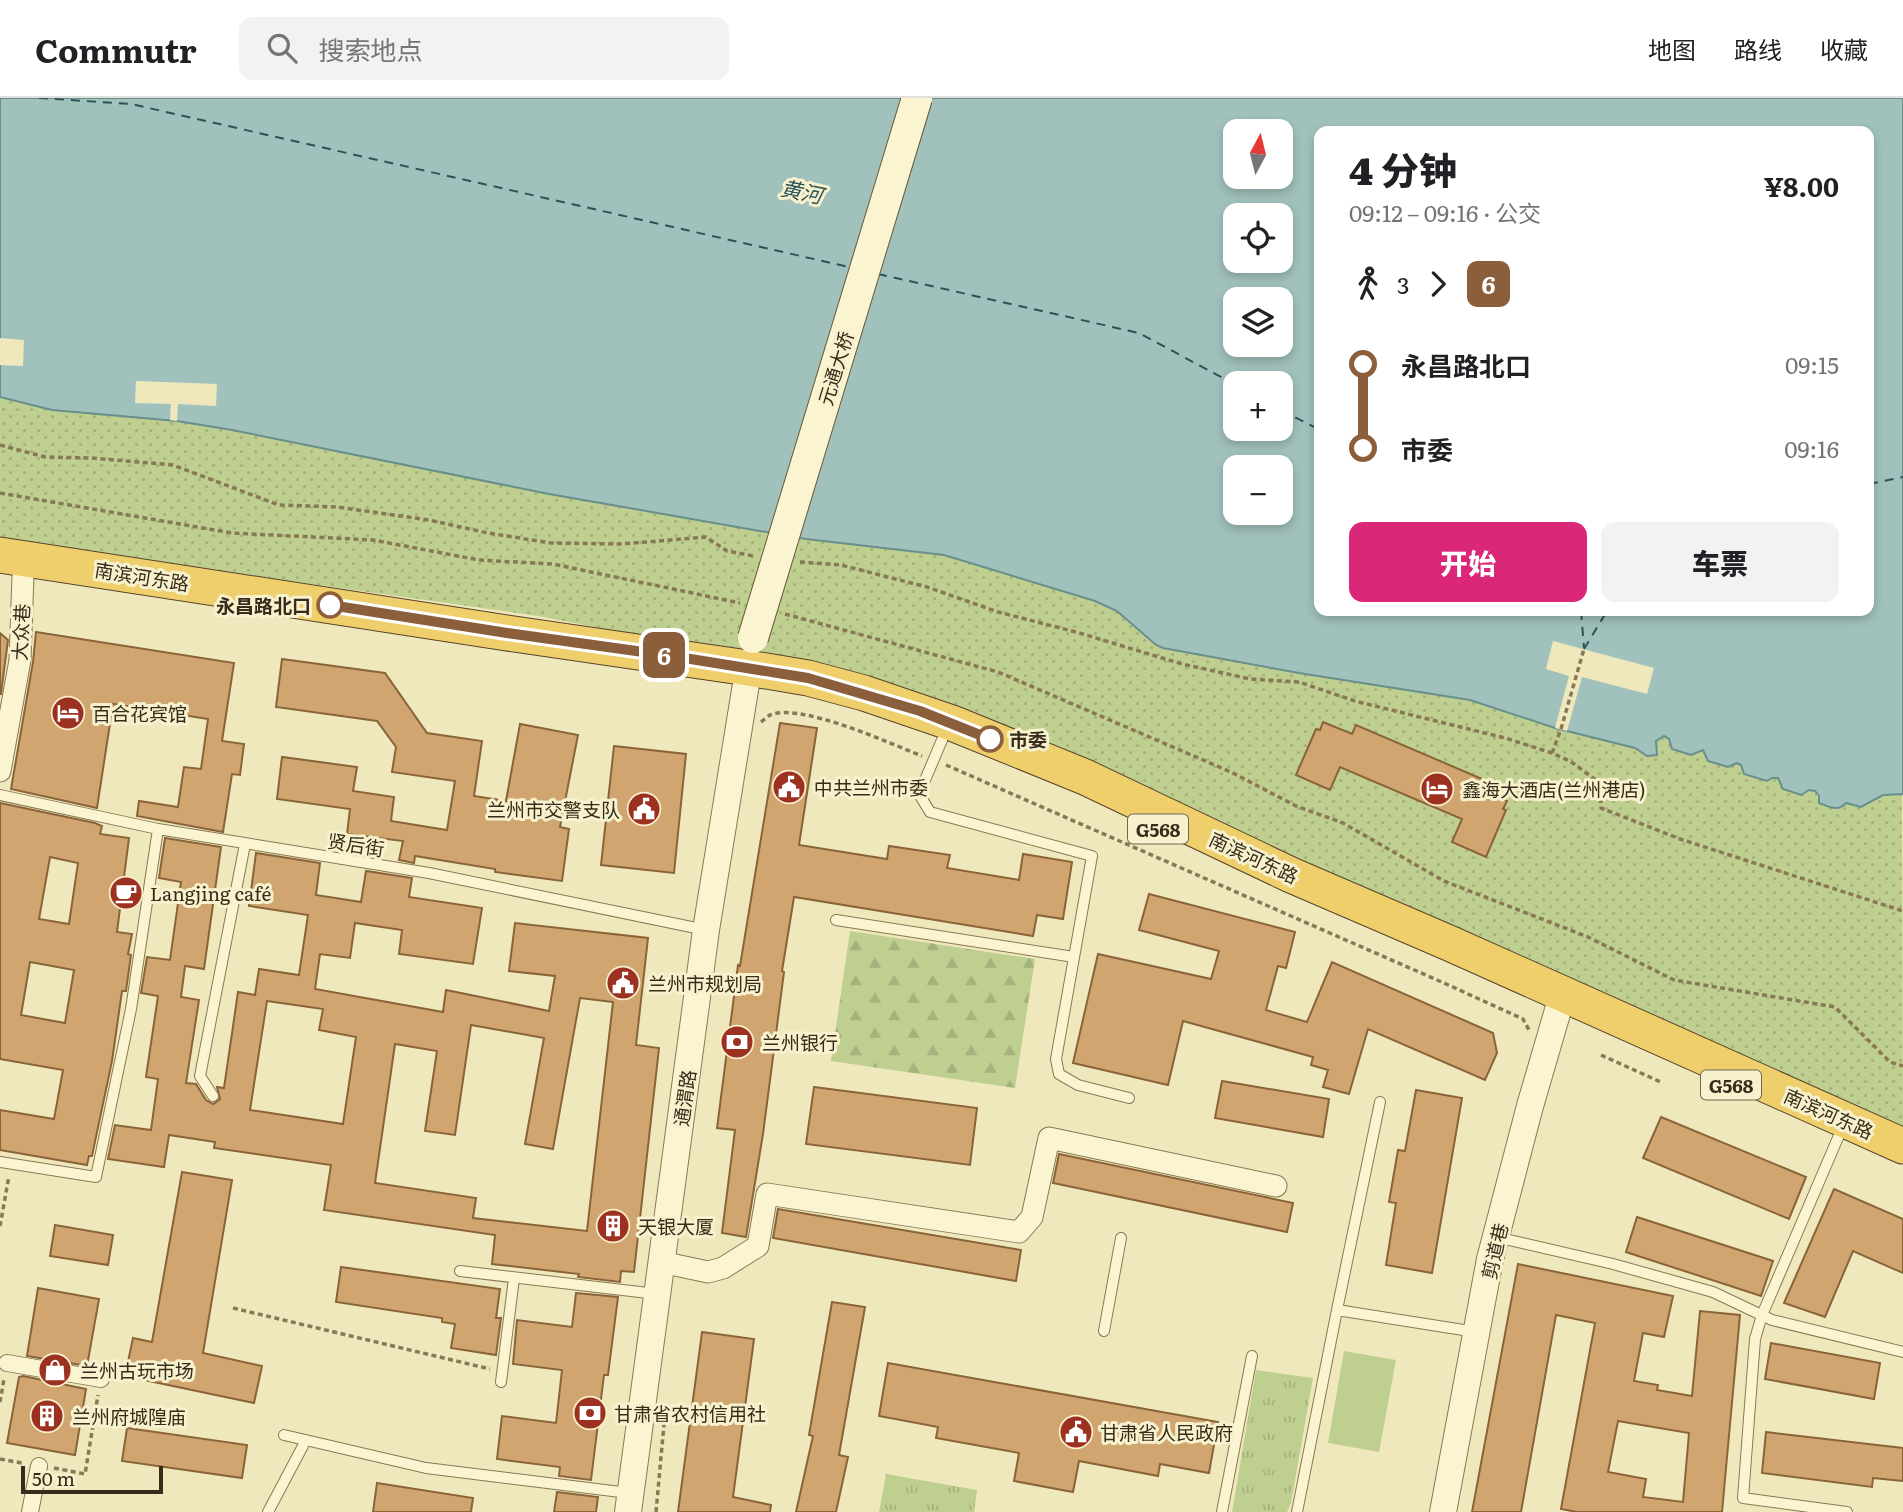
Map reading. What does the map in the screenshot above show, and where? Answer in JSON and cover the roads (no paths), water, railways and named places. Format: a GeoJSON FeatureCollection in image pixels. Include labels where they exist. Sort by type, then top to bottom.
{"type":"FeatureCollection","features":[{"type":"Feature","properties":{"kind":"highway","name":"南滨河东路"},"geometry":{"type":"LineString","coordinates":[[8,567],[746,684],[857,711],[1039,775],[1286,888],[1560,1000],[1903,1146]]}},
{"type":"Feature","properties":{"kind":"highway","name":"南滨河东路"},"geometry":{"type":"LineString","coordinates":[[8,567],[697,660],[808,678],[864,693],[952,723],[1085,776],[1903,1164]]}},
{"type":"Feature","properties":{"kind":"main road","name":"元通大桥"},"geometry":{"type":"LineString","coordinates":[[753,638],[917,98]]}},
{"type":"Feature","properties":{"kind":"street","name":"大众巷"},"geometry":{"type":"LineString","coordinates":[[0,771],[20,660],[8,567]]}},
{"type":"Feature","properties":{"kind":"street","name":"通渭路"},"geometry":{"type":"LineString","coordinates":[[630,1502],[706,930],[746,684]]}},
{"type":"Feature","properties":{"kind":"street","name":"剪道巷"},"geometry":{"type":"LineString","coordinates":[[1443,1512],[1496,1237],[1560,1000]]}},
{"type":"Feature","properties":{"kind":"street"},"geometry":{"type":"LineString","coordinates":[[662,1262],[708,1272],[723,1268],[758,1246],[767,1194],[1019,1232],[1032,1217],[1049,1138],[1276,1186]]}},
{"type":"Feature","properties":{"kind":"street"},"geometry":{"type":"LineString","coordinates":[[7,1363],[101,1379]]}},
{"type":"Feature","properties":{"kind":"street"},"geometry":{"type":"LineString","coordinates":[[30,1512],[38,1466]]}},
{"type":"Feature","properties":{"kind":"lane"},"geometry":{"type":"LineString","coordinates":[[942,740],[919,794],[930,812],[1092,856],[1056,1059],[1059,1074],[1078,1086],[1129,1098]]}},
{"type":"Feature","properties":{"kind":"lane","name":"贤后街"},"geometry":{"type":"LineString","coordinates":[[0,795],[158,829],[429,873],[706,930]]}},
{"type":"Feature","properties":{"kind":"lane"},"geometry":{"type":"LineString","coordinates":[[6,1163],[96,1177],[131,1009],[158,829]]}},
{"type":"Feature","properties":{"kind":"lane"},"geometry":{"type":"LineString","coordinates":[[213,1096],[200,1076],[245,844]]}},
{"type":"Feature","properties":{"kind":"lane"},"geometry":{"type":"LineString","coordinates":[[836,920],[1074,957]]}},
{"type":"Feature","properties":{"kind":"lane"},"geometry":{"type":"LineString","coordinates":[[1297,1512],[1380,1102]]}},
{"type":"Feature","properties":{"kind":"lane"},"geometry":{"type":"LineString","coordinates":[[1840,1133],[1762,1315],[1755,1339],[1743,1498],[1847,1512]]}},
{"type":"Feature","properties":{"kind":"lane"},"geometry":{"type":"LineString","coordinates":[[1496,1237],[1614,1264],[1701,1289],[1772,1320],[1903,1352]]}},
{"type":"Feature","properties":{"kind":"lane"},"geometry":{"type":"LineString","coordinates":[[1104,1331],[1121,1238]]}},
{"type":"Feature","properties":{"kind":"lane"},"geometry":{"type":"LineString","coordinates":[[460,1271],[657,1294]]}},
{"type":"Feature","properties":{"kind":"lane"},"geometry":{"type":"LineString","coordinates":[[502,1376],[514,1278]]}},
{"type":"Feature","properties":{"kind":"lane"},"geometry":{"type":"LineString","coordinates":[[1337,1310],[1478,1333]]}},
{"type":"Feature","properties":{"kind":"lane"},"geometry":{"type":"LineString","coordinates":[[1222,1512],[1252,1356]]}},
{"type":"Feature","properties":{"kind":"lane"},"geometry":{"type":"LineString","coordinates":[[284,1435],[426,1468],[630,1502]]}},
{"type":"Feature","properties":{"kind":"lane"},"geometry":{"type":"LineString","coordinates":[[268,1512],[306,1440]]}},
{"type":"Feature","properties":{"kind":"water","name":"黄河"},"geometry":{"type":"Polygon","coordinates":[[[0,98],[1903,98],[1903,794],[1883,795],[1861,807],[1846,803],[1834,808],[1819,803],[1819,796],[1815,791],[1809,790],[1801,795],[1783,789],[1778,778],[1767,781],[1744,774],[1741,765],[1737,763],[1728,767],[1708,761],[1703,750],[1691,755],[1672,749],[1669,739],[1664,736],[1656,741],[1657,755],[1647,756],[1635,748],[1555,728],[1470,700],[1163,648],[1117,611],[1095,601],[944,555],[806,539],[549,494],[177,421],[52,410],[0,397],[0,98]]]}},
{"type":"Feature","properties":{"kind":"place","name":"永昌路北口"},"geometry":{"type":"Point","coordinates":[330,605]}},
{"type":"Feature","properties":{"kind":"place","name":"百合花宾馆"},"geometry":{"type":"Point","coordinates":[68,713]}},
{"type":"Feature","properties":{"kind":"place","name":"市委"},"geometry":{"type":"Point","coordinates":[990,739]}},
{"type":"Feature","properties":{"kind":"place","name":"中共兰州市委"},"geometry":{"type":"Point","coordinates":[789,787]}},
{"type":"Feature","properties":{"kind":"place","name":"鑫海大酒店(兰州港店)"},"geometry":{"type":"Point","coordinates":[1437,789]}},
{"type":"Feature","properties":{"kind":"place","name":"兰州市交警支队"},"geometry":{"type":"Point","coordinates":[644,809]}},
{"type":"Feature","properties":{"kind":"place","name":"Langjing café"},"geometry":{"type":"Point","coordinates":[126,893]}},
{"type":"Feature","properties":{"kind":"place","name":"兰州市规划局"},"geometry":{"type":"Point","coordinates":[623,983]}},
{"type":"Feature","properties":{"kind":"place","name":"兰州银行"},"geometry":{"type":"Point","coordinates":[737,1042]}},
{"type":"Feature","properties":{"kind":"place","name":"天银大厦"},"geometry":{"type":"Point","coordinates":[613,1226]}},
{"type":"Feature","properties":{"kind":"place","name":"兰州古玩市场"},"geometry":{"type":"Point","coordinates":[55,1370]}},
{"type":"Feature","properties":{"kind":"place","name":"甘肃省农村信用社"},"geometry":{"type":"Point","coordinates":[590,1413]}},
{"type":"Feature","properties":{"kind":"place","name":"兰州府城隍庙"},"geometry":{"type":"Point","coordinates":[47,1416]}},
{"type":"Feature","properties":{"kind":"place","name":"甘肃省人民政府"},"geometry":{"type":"Point","coordinates":[1076,1432]}}]}
